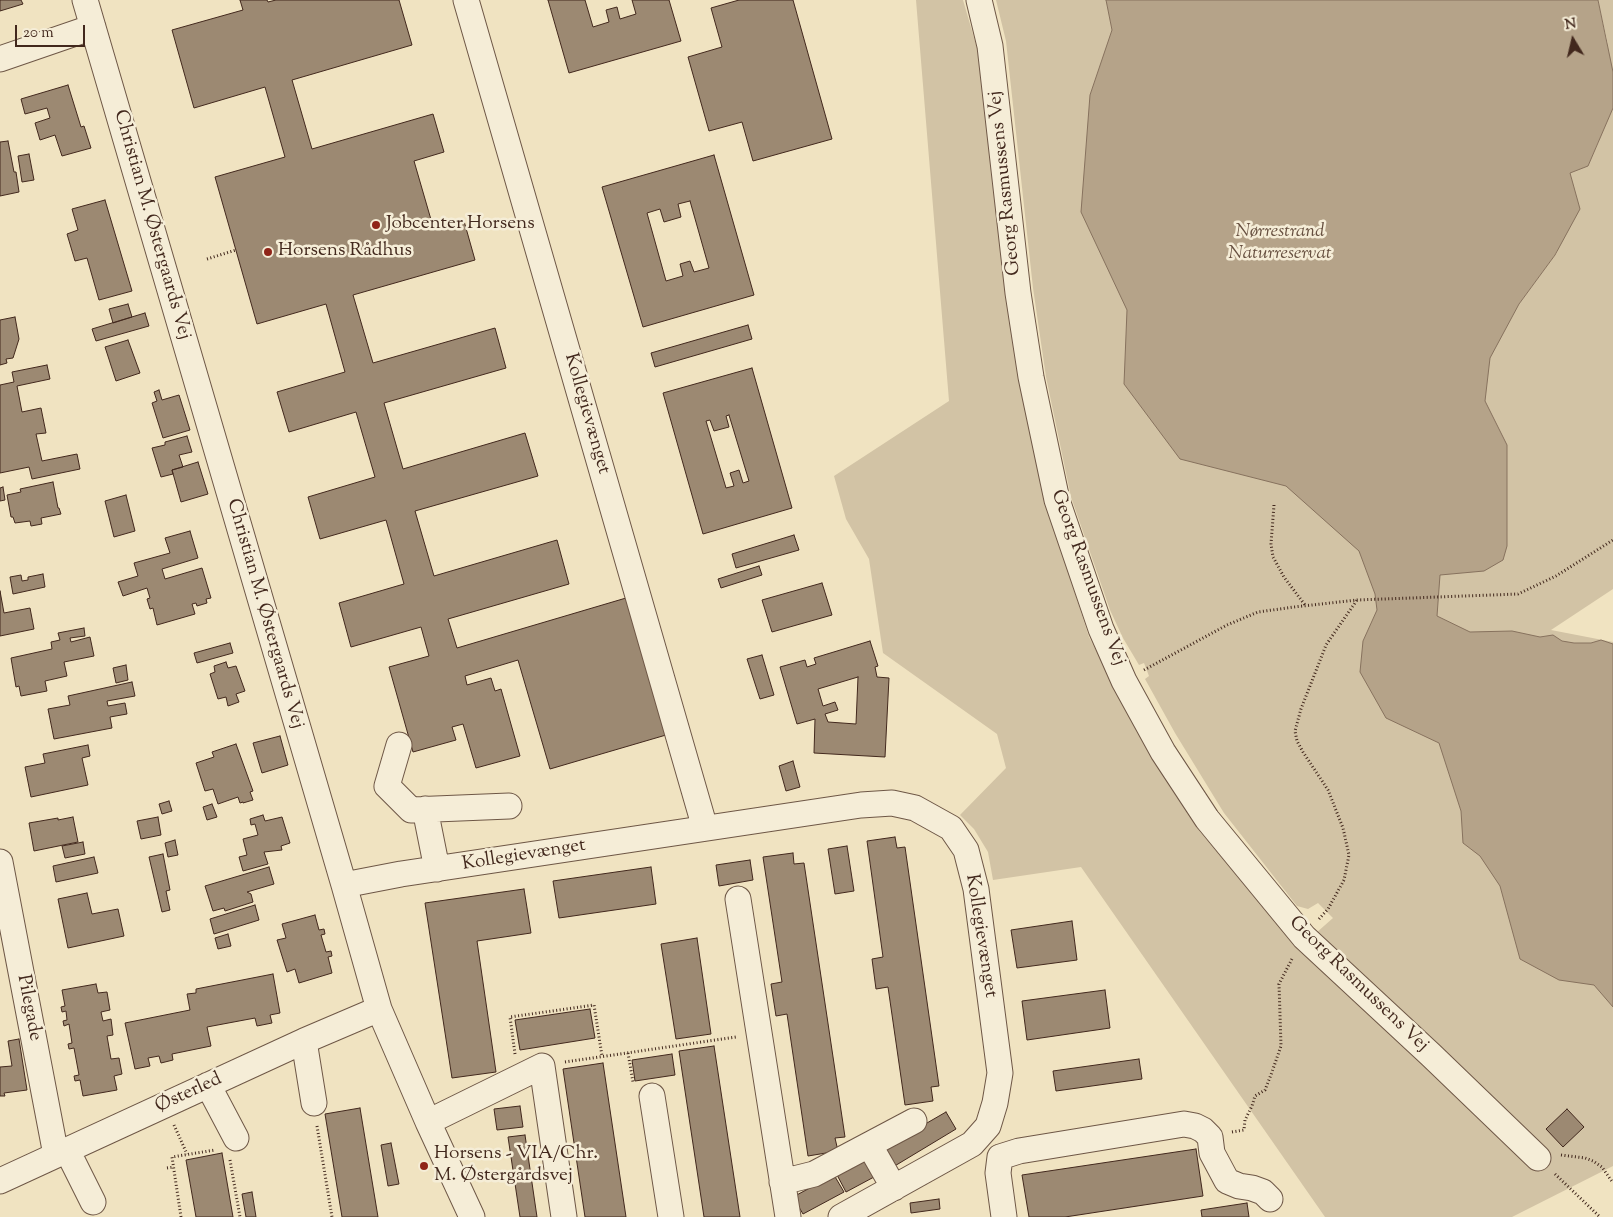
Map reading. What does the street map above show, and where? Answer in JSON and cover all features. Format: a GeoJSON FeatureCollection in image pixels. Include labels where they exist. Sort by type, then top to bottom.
{"type":"FeatureCollection","features":[{"type":"Feature","properties":{"kind":"street","name":"Christian M. Østergaards Vej"},"geometry":{"type":"LineString","coordinates":[[85,0],[344,885],[378,1009],[472,1217]]}},
{"type":"Feature","properties":{"kind":"street","name":"Kollegievænget"},"geometry":{"type":"LineString","coordinates":[[466,0],[705,828]]}},
{"type":"Feature","properties":{"kind":"street","name":"Georg Rasmussens Vej"},"geometry":{"type":"LineString","coordinates":[[980,0],[990,46],[1018,293],[1030,368],[1057,500],[1101,629],[1124,681],[1163,752],[1208,819],[1304,937],[1538,1158]]}},
{"type":"Feature","properties":{"kind":"street"},"geometry":{"type":"LineString","coordinates":[[0,59],[93,27]]}},
{"type":"Feature","properties":{"kind":"street"},"geometry":{"type":"LineString","coordinates":[[399,745],[388,786],[410,810],[509,806]]}},
{"type":"Feature","properties":{"kind":"street","name":"Kollegievænget"},"geometry":{"type":"LineString","coordinates":[[344,885],[437,869],[861,805],[892,803],[915,808],[951,828],[966,850],[976,889],[1000,1072],[995,1103],[988,1126],[972,1144],[841,1217]]}},
{"type":"Feature","properties":{"kind":"street"},"geometry":{"type":"LineString","coordinates":[[425,809],[437,869]]}},
{"type":"Feature","properties":{"kind":"street","name":"Pilegade"},"geometry":{"type":"LineString","coordinates":[[0,862],[62,1152],[93,1202]]}},
{"type":"Feature","properties":{"kind":"street"},"geometry":{"type":"LineString","coordinates":[[738,899],[788,1217]]}},
{"type":"Feature","properties":{"kind":"street","name":"Østerled"},"geometry":{"type":"LineString","coordinates":[[0,1180],[378,1009]]}},
{"type":"Feature","properties":{"kind":"street"},"geometry":{"type":"LineString","coordinates":[[304,1041],[314,1103]]}},
{"type":"Feature","properties":{"kind":"street"},"geometry":{"type":"LineString","coordinates":[[428,1122],[542,1066],[564,1217]]}},
{"type":"Feature","properties":{"kind":"street"},"geometry":{"type":"LineString","coordinates":[[208,1085],[229,1148]]}},
{"type":"Feature","properties":{"kind":"street"},"geometry":{"type":"LineString","coordinates":[[652,1096],[671,1217]]}},
{"type":"Feature","properties":{"kind":"street"},"geometry":{"type":"LineString","coordinates":[[782,1182],[814,1174],[914,1121]]}},
{"type":"Feature","properties":{"kind":"street"},"geometry":{"type":"LineString","coordinates":[[1000,1156],[1019,1151],[1184,1124],[1195,1126],[1203,1130],[1210,1137],[1212,1154],[1227,1181],[1263,1192],[1270,1199]]}},
{"type":"Feature","properties":{"kind":"street"},"geometry":{"type":"LineString","coordinates":[[978,1137],[1000,1156]]}},
{"type":"Feature","properties":{"kind":"street"},"geometry":{"type":"LineString","coordinates":[[870,1146],[894,1188]]}},
{"type":"Feature","properties":{"kind":"street"},"geometry":{"type":"LineString","coordinates":[[1000,1156],[998,1173],[1004,1217]]}},
{"type":"Feature","properties":{"kind":"path"},"geometry":{"type":"LineString","coordinates":[[207,259],[236,250]]}},
{"type":"Feature","properties":{"kind":"path"},"geometry":{"type":"LineString","coordinates":[[1274,505],[1271,544],[1273,557],[1284,578],[1306,606]]}},
{"type":"Feature","properties":{"kind":"path"},"geometry":{"type":"LineString","coordinates":[[1124,681],[1227,625],[1258,612],[1357,600],[1518,594],[1556,576],[1613,540]]}},
{"type":"Feature","properties":{"kind":"path"},"geometry":{"type":"LineString","coordinates":[[1210,1137],[1244,1130],[1245,1120],[1255,1096],[1265,1090],[1281,1046],[1279,984],[1304,937],[1328,909],[1344,880],[1349,855],[1343,828],[1328,790],[1300,746],[1295,731],[1301,708],[1326,646],[1357,600]]}},
{"type":"Feature","properties":{"kind":"path"},"geometry":{"type":"LineString","coordinates":[[519,1077],[510,1017],[594,1005],[602,1056]]}},
{"type":"Feature","properties":{"kind":"path"},"geometry":{"type":"LineString","coordinates":[[542,1066],[759,1034]]}},
{"type":"Feature","properties":{"kind":"path"},"geometry":{"type":"LineString","coordinates":[[314,1103],[332,1217]]}},
{"type":"Feature","properties":{"kind":"path"},"geometry":{"type":"LineString","coordinates":[[165,1105],[187,1154]]}},
{"type":"Feature","properties":{"kind":"path"},"geometry":{"type":"LineString","coordinates":[[181,1217],[172,1157],[229,1148],[240,1217]]}},
{"type":"Feature","properties":{"kind":"path"},"geometry":{"type":"LineString","coordinates":[[1538,1158],[1560,1155],[1585,1158],[1602,1166],[1613,1183]]}},
{"type":"Feature","properties":{"kind":"path"},"geometry":{"type":"LineString","coordinates":[[1538,1158],[1600,1217]]}},
{"type":"Feature","properties":{"kind":"path"},"geometry":{"type":"LineString","coordinates":[[167,1168],[174,1167]]}},
{"type":"Feature","properties":{"kind":"green space","name":"Nørrestrand Naturreservat"},"geometry":{"type":"Polygon","coordinates":[[[916,0],[963,0],[977,48],[1007,294],[1047,506],[1089,637],[1154,761],[1200,832],[1299,948],[1333,918],[1318,903],[1308,909],[1297,906],[1224,813],[1175,733],[1145,679],[1149,676],[1144,663],[1139,665],[1123,638],[1110,610],[1071,497],[1046,377],[1033,288],[1006,41],[996,0],[1592,0],[1608,45],[1598,0],[1613,0],[1613,589],[1551,630],[1613,642],[1613,1166],[1512,1217],[1325,1217],[1081,867],[993,880],[988,852],[974,829],[960,815],[1006,768],[997,734],[883,653],[869,559],[846,519],[834,476],[949,401],[916,0]],[[1599,141],[1570,173],[1588,165],[1599,141]],[[1558,251],[1529,273],[1514,312],[1519,304],[1558,251]]]}},
{"type":"Feature","properties":{"kind":"shaded area","name":"Nørrestrand Naturreservat"},"geometry":{"type":"Polygon","coordinates":[[[1106,0],[1598,0],[1613,72],[1613,108],[1588,166],[1570,173],[1580,209],[1555,255],[1519,304],[1490,358],[1485,401],[1507,445],[1507,546],[1503,560],[1484,571],[1440,575],[1437,616],[1470,632],[1512,631],[1540,637],[1553,635],[1562,641],[1574,643],[1591,643],[1601,640],[1613,644],[1613,1007],[1594,985],[1559,980],[1520,959],[1500,886],[1480,856],[1463,843],[1461,811],[1439,743],[1386,718],[1360,672],[1363,641],[1377,610],[1375,594],[1359,551],[1286,486],[1180,459],[1124,384],[1127,310],[1081,212],[1090,95],[1112,30],[1106,0]]]}},
{"type":"Feature","properties":{"kind":"building"},"geometry":{"type":"Polygon","coordinates":[[[0,0],[21,0],[23,4],[0,11],[0,0]]]}},
{"type":"Feature","properties":{"kind":"building"},"geometry":{"type":"Polygon","coordinates":[[[240,0],[267,0],[268,2],[276,0],[399,0],[412,45],[292,80],[312,149],[433,114],[444,152],[414,161],[434,230],[464,221],[475,260],[353,295],[373,363],[495,328],[506,368],[384,403],[403,469],[525,433],[538,476],[415,511],[434,576],[557,540],[569,584],[448,619],[457,648],[626,598],[666,735],[550,769],[518,660],[465,676],[467,685],[491,678],[495,691],[501,689],[520,756],[476,768],[463,724],[452,727],[456,740],[413,752],[389,667],[429,656],[421,627],[351,647],[339,603],[404,584],[386,520],[320,539],[308,497],[375,477],[356,412],[289,432],[277,392],[345,372],[326,304],[257,324],[215,177],[285,157],[265,87],[194,108],[172,30],[243,10],[240,0]]]}},
{"type":"Feature","properties":{"kind":"building"},"geometry":{"type":"Polygon","coordinates":[[[548,0],[585,0],[593,27],[609,22],[606,10],[617,7],[620,19],[636,14],[632,0],[669,0],[681,41],[569,73],[548,0]]]}},
{"type":"Feature","properties":{"kind":"building"},"geometry":{"type":"Polygon","coordinates":[[[739,0],[793,0],[832,139],[753,161],[742,122],[709,131],[688,57],[722,47],[711,8],[739,0]]]}},
{"type":"Feature","properties":{"kind":"building"},"geometry":{"type":"Polygon","coordinates":[[[68,85],[81,127],[84,126],[91,148],[62,156],[55,135],[40,140],[35,123],[50,118],[47,108],[25,114],[21,99],[68,85]]]}},
{"type":"Feature","properties":{"kind":"building"},"geometry":{"type":"Polygon","coordinates":[[[8,141],[19,192],[0,196],[0,142],[8,141]]]}},
{"type":"Feature","properties":{"kind":"building"},"geometry":{"type":"Polygon","coordinates":[[[29,154],[34,180],[22,182],[18,156],[29,154]]]}},
{"type":"Feature","properties":{"kind":"building"},"geometry":{"type":"Polygon","coordinates":[[[714,155],[754,295],[643,327],[602,187],[714,155]],[[690,201],[678,204],[681,217],[664,222],[660,209],[647,213],[666,281],[683,276],[680,264],[690,261],[694,272],[709,268],[690,201]]]}},
{"type":"Feature","properties":{"kind":"building"},"geometry":{"type":"Polygon","coordinates":[[[105,200],[132,291],[99,300],[87,258],[75,261],[67,234],[78,230],[72,209],[105,200]]]}},
{"type":"Feature","properties":{"kind":"building"},"geometry":{"type":"Polygon","coordinates":[[[128,304],[132,317],[113,323],[109,309],[128,304]]]}},
{"type":"Feature","properties":{"kind":"building"},"geometry":{"type":"Polygon","coordinates":[[[145,313],[149,326],[96,341],[92,329],[145,313]]]}},
{"type":"Feature","properties":{"kind":"building"},"geometry":{"type":"Polygon","coordinates":[[[15,317],[19,339],[13,358],[6,359],[7,363],[0,365],[0,320],[15,317]]]}},
{"type":"Feature","properties":{"kind":"building"},"geometry":{"type":"Polygon","coordinates":[[[748,325],[752,339],[655,367],[651,353],[748,325]]]}},
{"type":"Feature","properties":{"kind":"building"},"geometry":{"type":"Polygon","coordinates":[[[128,340],[140,373],[116,381],[105,347],[128,340]]]}},
{"type":"Feature","properties":{"kind":"building"},"geometry":{"type":"Polygon","coordinates":[[[47,365],[50,379],[17,386],[22,412],[41,408],[46,433],[36,434],[42,461],[77,454],[80,469],[32,479],[29,467],[0,473],[0,385],[14,382],[12,372],[47,365]]]}},
{"type":"Feature","properties":{"kind":"building"},"geometry":{"type":"Polygon","coordinates":[[[752,368],[792,508],[703,534],[663,393],[752,368]],[[729,415],[726,416],[729,427],[714,431],[710,420],[706,421],[726,488],[734,486],[730,473],[739,470],[743,483],[749,481],[729,415]]]}},
{"type":"Feature","properties":{"kind":"building"},"geometry":{"type":"Polygon","coordinates":[[[159,390],[162,400],[179,395],[190,430],[163,438],[152,403],[157,401],[154,392],[159,390]]]}},
{"type":"Feature","properties":{"kind":"building"},"geometry":{"type":"Polygon","coordinates":[[[187,436],[192,452],[179,455],[183,467],[172,470],[173,474],[161,477],[152,448],[187,436]]]}},
{"type":"Feature","properties":{"kind":"building"},"geometry":{"type":"Polygon","coordinates":[[[198,462],[208,494],[181,502],[172,470],[198,462]]]}},
{"type":"Feature","properties":{"kind":"building"},"geometry":{"type":"Polygon","coordinates":[[[53,482],[61,514],[41,518],[42,524],[31,526],[30,521],[15,523],[13,517],[11,517],[7,495],[21,492],[20,489],[53,482]]]}},
{"type":"Feature","properties":{"kind":"building"},"geometry":{"type":"Polygon","coordinates":[[[3,487],[5,500],[0,501],[0,488],[3,487]]]}},
{"type":"Feature","properties":{"kind":"building"},"geometry":{"type":"Polygon","coordinates":[[[126,495],[135,531],[114,537],[105,501],[126,495]]]}},
{"type":"Feature","properties":{"kind":"building"},"geometry":{"type":"Polygon","coordinates":[[[190,531],[198,558],[162,569],[165,579],[202,568],[211,598],[206,599],[207,603],[197,606],[196,603],[192,604],[195,614],[157,625],[153,608],[150,609],[147,599],[150,598],[147,588],[123,596],[118,582],[138,576],[134,563],[170,553],[165,538],[190,531]]]}},
{"type":"Feature","properties":{"kind":"building"},"geometry":{"type":"Polygon","coordinates":[[[794,535],[799,550],[736,568],[732,554],[794,535]]]}},
{"type":"Feature","properties":{"kind":"building"},"geometry":{"type":"Polygon","coordinates":[[[759,566],[762,575],[721,588],[718,579],[759,566]]]}},
{"type":"Feature","properties":{"kind":"building"},"geometry":{"type":"Polygon","coordinates":[[[43,574],[45,587],[13,594],[10,577],[21,575],[22,581],[28,580],[28,577],[43,574]]]}},
{"type":"Feature","properties":{"kind":"building"},"geometry":{"type":"Polygon","coordinates":[[[822,583],[832,615],[772,632],[762,600],[822,583]]]}},
{"type":"Feature","properties":{"kind":"building"},"geometry":{"type":"Polygon","coordinates":[[[0,591],[4,613],[30,608],[34,629],[0,636],[0,591]]]}},
{"type":"Feature","properties":{"kind":"building"},"geometry":{"type":"Polygon","coordinates":[[[84,628],[85,636],[70,638],[71,642],[90,637],[94,656],[64,662],[67,676],[45,681],[47,691],[21,696],[19,686],[16,687],[11,658],[52,649],[51,642],[60,640],[58,633],[84,628]]]}},
{"type":"Feature","properties":{"kind":"building"},"geometry":{"type":"Polygon","coordinates":[[[870,641],[878,666],[875,667],[877,677],[889,678],[885,757],[814,753],[815,719],[797,724],[780,667],[805,660],[807,667],[816,664],[814,658],[870,641]],[[858,677],[818,689],[823,706],[835,702],[838,710],[825,714],[828,722],[856,724],[858,677]]]}},
{"type":"Feature","properties":{"kind":"building"},"geometry":{"type":"Polygon","coordinates":[[[230,643],[233,653],[197,663],[194,653],[230,643]]]}},
{"type":"Feature","properties":{"kind":"building"},"geometry":{"type":"Polygon","coordinates":[[[762,655],[774,695],[760,699],[747,659],[762,655]]]}},
{"type":"Feature","properties":{"kind":"building"},"geometry":{"type":"Polygon","coordinates":[[[226,662],[228,668],[236,666],[245,691],[236,694],[239,702],[228,706],[226,697],[218,699],[210,674],[215,672],[214,666],[226,662]]]}},
{"type":"Feature","properties":{"kind":"building"},"geometry":{"type":"Polygon","coordinates":[[[126,665],[128,680],[116,683],[113,668],[126,665]]]}},
{"type":"Feature","properties":{"kind":"building"},"geometry":{"type":"Polygon","coordinates":[[[132,682],[135,696],[107,701],[108,706],[125,703],[127,714],[110,717],[112,728],[54,739],[48,709],[70,705],[68,696],[132,682]]]}},
{"type":"Feature","properties":{"kind":"building"},"geometry":{"type":"Polygon","coordinates":[[[280,736],[288,765],[262,773],[253,743],[280,736]]]}},
{"type":"Feature","properties":{"kind":"building"},"geometry":{"type":"Polygon","coordinates":[[[236,744],[253,791],[250,792],[253,800],[240,803],[238,797],[218,804],[213,789],[205,791],[196,763],[214,757],[212,752],[236,744]]]}},
{"type":"Feature","properties":{"kind":"building"},"geometry":{"type":"Polygon","coordinates":[[[88,745],[90,756],[82,758],[88,785],[31,797],[25,767],[45,763],[43,754],[88,745]]]}},
{"type":"Feature","properties":{"kind":"building"},"geometry":{"type":"Polygon","coordinates":[[[793,761],[800,787],[786,791],[779,766],[793,761]]]}},
{"type":"Feature","properties":{"kind":"building"},"geometry":{"type":"Polygon","coordinates":[[[169,801],[172,811],[162,814],[159,804],[169,801]]]}},
{"type":"Feature","properties":{"kind":"building"},"geometry":{"type":"Polygon","coordinates":[[[212,804],[217,817],[207,820],[203,807],[212,804]]]}},
{"type":"Feature","properties":{"kind":"building"},"geometry":{"type":"Polygon","coordinates":[[[263,815],[265,821],[282,817],[290,843],[281,846],[282,850],[264,852],[268,864],[243,871],[239,857],[247,855],[243,839],[258,835],[255,824],[251,825],[250,819],[263,815]]]}},
{"type":"Feature","properties":{"kind":"building"},"geometry":{"type":"Polygon","coordinates":[[[73,817],[78,842],[34,851],[29,823],[73,817]]]}},
{"type":"Feature","properties":{"kind":"building"},"geometry":{"type":"Polygon","coordinates":[[[158,817],[161,835],[141,839],[137,821],[158,817]]]}},
{"type":"Feature","properties":{"kind":"building"},"geometry":{"type":"Polygon","coordinates":[[[895,837],[897,848],[905,847],[939,1086],[931,1087],[933,1101],[905,1105],[888,987],[876,989],[872,959],[883,957],[867,841],[895,837]]]}},
{"type":"Feature","properties":{"kind":"building"},"geometry":{"type":"Polygon","coordinates":[[[175,840],[178,855],[168,857],[165,843],[175,840]]]}},
{"type":"Feature","properties":{"kind":"building"},"geometry":{"type":"Polygon","coordinates":[[[83,842],[85,854],[65,858],[62,846],[83,842]]]}},
{"type":"Feature","properties":{"kind":"building"},"geometry":{"type":"Polygon","coordinates":[[[847,846],[854,891],[835,894],[828,849],[847,846]]]}},
{"type":"Feature","properties":{"kind":"building"},"geometry":{"type":"Polygon","coordinates":[[[793,853],[794,864],[804,863],[845,1137],[835,1138],[838,1151],[808,1156],[787,1014],[776,1016],[771,984],[782,982],[763,857],[793,853]]]}},
{"type":"Feature","properties":{"kind":"building"},"geometry":{"type":"Polygon","coordinates":[[[163,854],[170,890],[166,891],[170,910],[162,912],[149,857],[163,854]]]}},
{"type":"Feature","properties":{"kind":"building"},"geometry":{"type":"Polygon","coordinates":[[[94,857],[98,873],[56,882],[53,866],[94,857]]]}},
{"type":"Feature","properties":{"kind":"building"},"geometry":{"type":"Polygon","coordinates":[[[750,860],[753,880],[719,886],[716,865],[750,860]]]}},
{"type":"Feature","properties":{"kind":"building"},"geometry":{"type":"Polygon","coordinates":[[[269,867],[274,884],[247,892],[251,894],[253,902],[225,911],[224,908],[213,911],[205,886],[269,867]]]}},
{"type":"Feature","properties":{"kind":"building"},"geometry":{"type":"Polygon","coordinates":[[[651,867],[656,904],[559,918],[553,881],[651,867]]]}},
{"type":"Feature","properties":{"kind":"building"},"geometry":{"type":"Polygon","coordinates":[[[524,889],[531,933],[477,941],[496,1072],[452,1078],[425,903],[524,889]]]}},
{"type":"Feature","properties":{"kind":"building"},"geometry":{"type":"Polygon","coordinates":[[[87,893],[92,914],[118,909],[124,936],[68,948],[58,899],[87,893]]]}},
{"type":"Feature","properties":{"kind":"building"},"geometry":{"type":"Polygon","coordinates":[[[255,905],[259,920],[214,934],[210,919],[255,905]]]}},
{"type":"Feature","properties":{"kind":"building"},"geometry":{"type":"Polygon","coordinates":[[[315,915],[319,930],[324,929],[325,934],[321,935],[326,952],[331,951],[332,956],[328,957],[332,973],[299,983],[295,969],[287,972],[277,940],[286,938],[282,924],[315,915]]]}},
{"type":"Feature","properties":{"kind":"building"},"geometry":{"type":"Polygon","coordinates":[[[1072,921],[1077,960],[1017,968],[1011,930],[1072,921]]]}},
{"type":"Feature","properties":{"kind":"building"},"geometry":{"type":"Polygon","coordinates":[[[228,934],[231,946],[218,949],[215,938],[228,934]]]}},
{"type":"Feature","properties":{"kind":"building"},"geometry":{"type":"Polygon","coordinates":[[[697,938],[711,1034],[676,1039],[661,944],[697,938]]]}},
{"type":"Feature","properties":{"kind":"building"},"geometry":{"type":"Polygon","coordinates":[[[273,974],[280,1013],[270,1015],[272,1023],[257,1026],[255,1018],[207,1027],[211,1046],[172,1054],[173,1060],[161,1063],[159,1056],[148,1058],[150,1066],[135,1069],[125,1023],[190,1010],[187,994],[196,993],[196,989],[273,974]]]}},
{"type":"Feature","properties":{"kind":"building"},"geometry":{"type":"Polygon","coordinates":[[[96,984],[98,993],[107,992],[110,1010],[101,1012],[103,1021],[111,1019],[113,1035],[107,1036],[111,1059],[119,1058],[122,1074],[114,1076],[117,1090],[83,1096],[80,1080],[75,1081],[74,1076],[79,1075],[74,1048],[69,1049],[68,1044],[72,1043],[69,1024],[64,1026],[63,1021],[67,1020],[66,1011],[62,1012],[61,1007],[65,1006],[62,990],[96,984]]]}},
{"type":"Feature","properties":{"kind":"building"},"geometry":{"type":"Polygon","coordinates":[[[1105,990],[1110,1028],[1027,1040],[1022,1001],[1105,990]]]}},
{"type":"Feature","properties":{"kind":"building"},"geometry":{"type":"Polygon","coordinates":[[[590,1009],[595,1038],[520,1050],[515,1020],[590,1009]]]}},
{"type":"Feature","properties":{"kind":"building"},"geometry":{"type":"Polygon","coordinates":[[[19,1039],[27,1090],[4,1093],[5,1096],[0,1096],[0,1067],[12,1066],[8,1041],[19,1039]]]}},
{"type":"Feature","properties":{"kind":"building"},"geometry":{"type":"Polygon","coordinates":[[[714,1046],[740,1217],[704,1217],[679,1051],[714,1046]]]}},
{"type":"Feature","properties":{"kind":"building"},"geometry":{"type":"Polygon","coordinates":[[[672,1054],[675,1075],[635,1081],[632,1060],[672,1054]]]}},
{"type":"Feature","properties":{"kind":"building"},"geometry":{"type":"Polygon","coordinates":[[[1139,1059],[1142,1079],[1056,1091],[1053,1071],[1139,1059]]]}},
{"type":"Feature","properties":{"kind":"building"},"geometry":{"type":"Polygon","coordinates":[[[603,1063],[626,1217],[585,1217],[563,1069],[603,1063]]]}},
{"type":"Feature","properties":{"kind":"building"},"geometry":{"type":"Polygon","coordinates":[[[520,1106],[523,1127],[497,1130],[494,1109],[520,1106]]]}},
{"type":"Feature","properties":{"kind":"building"},"geometry":{"type":"Polygon","coordinates":[[[360,1108],[378,1217],[342,1217],[325,1114],[360,1108]]]}},
{"type":"Feature","properties":{"kind":"building"},"geometry":{"type":"Polygon","coordinates":[[[1567,1109],[1584,1127],[1563,1147],[1546,1129],[1567,1109]]]}},
{"type":"Feature","properties":{"kind":"building"},"geometry":{"type":"Polygon","coordinates":[[[946,1112],[956,1129],[893,1167],[882,1149],[946,1112]]]}},
{"type":"Feature","properties":{"kind":"building"},"geometry":{"type":"Polygon","coordinates":[[[525,1135],[537,1217],[520,1217],[508,1137],[525,1135]]]}},
{"type":"Feature","properties":{"kind":"building"},"geometry":{"type":"Polygon","coordinates":[[[391,1143],[399,1184],[388,1186],[381,1145],[391,1143]]]}},
{"type":"Feature","properties":{"kind":"building"},"geometry":{"type":"Polygon","coordinates":[[[1196,1149],[1203,1196],[1065,1217],[1029,1217],[1022,1175],[1196,1149]]]}},
{"type":"Feature","properties":{"kind":"building"},"geometry":{"type":"Polygon","coordinates":[[[222,1153],[233,1217],[196,1217],[186,1160],[222,1153]]]}},
{"type":"Feature","properties":{"kind":"building"},"geometry":{"type":"Polygon","coordinates":[[[864,1158],[874,1177],[846,1192],[836,1173],[864,1158]]]}},
{"type":"Feature","properties":{"kind":"building"},"geometry":{"type":"Polygon","coordinates":[[[834,1175],[844,1192],[803,1214],[793,1197],[834,1175]]]}},
{"type":"Feature","properties":{"kind":"building"},"geometry":{"type":"Polygon","coordinates":[[[252,1192],[256,1217],[246,1217],[242,1194],[252,1192]]]}},
{"type":"Feature","properties":{"kind":"building"},"geometry":{"type":"Polygon","coordinates":[[[939,1199],[940,1209],[911,1213],[910,1203],[939,1199]]]}},
{"type":"Feature","properties":{"kind":"building"},"geometry":{"type":"Polygon","coordinates":[[[1247,1203],[1249,1217],[1202,1217],[1201,1210],[1247,1203]]]}},
{"type":"Feature","properties":{"kind":"place","name":"Jobcenter Horsens"},"geometry":{"type":"Point","coordinates":[376,225]}},
{"type":"Feature","properties":{"kind":"place","name":"Horsens Rådhus"},"geometry":{"type":"Point","coordinates":[268,252]}},
{"type":"Feature","properties":{"kind":"place","name":"Horsens - VIA/Chr. M. Østergårdsvej"},"geometry":{"type":"Point","coordinates":[424,1166]}}]}
